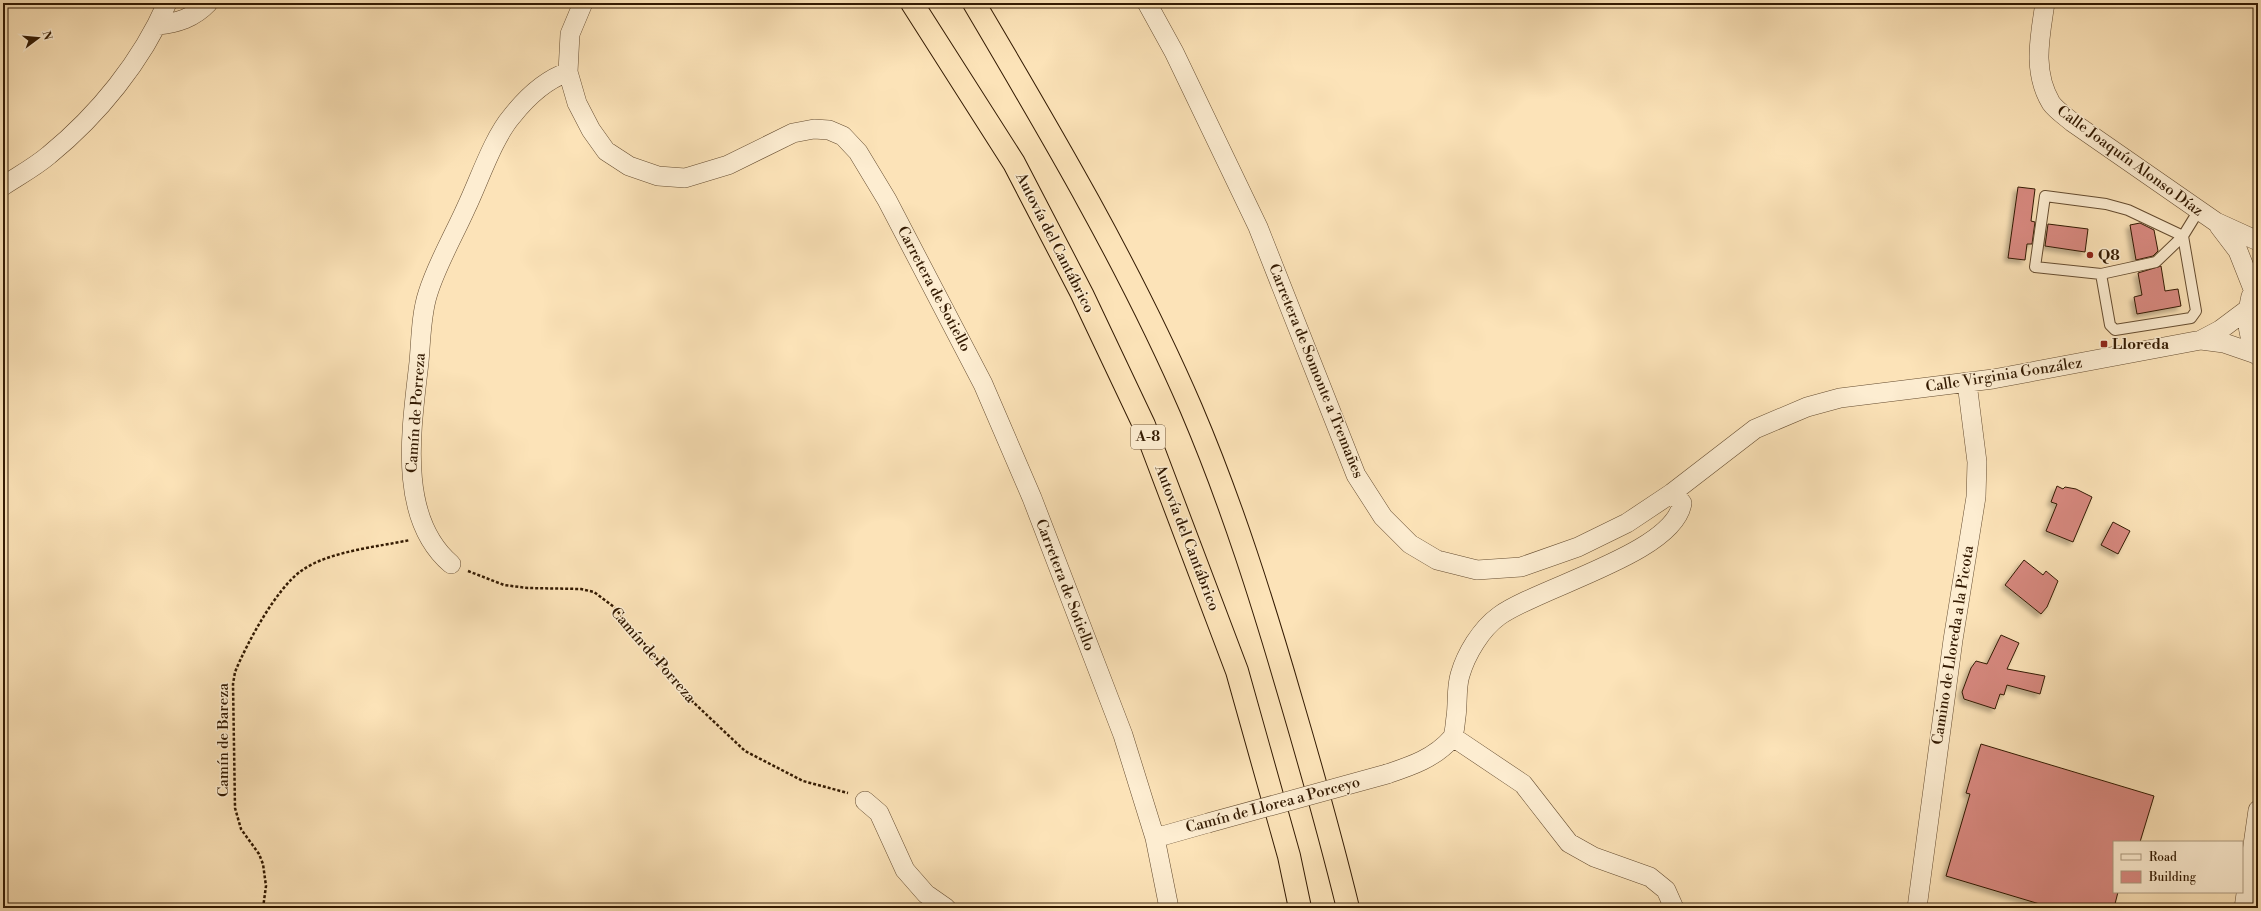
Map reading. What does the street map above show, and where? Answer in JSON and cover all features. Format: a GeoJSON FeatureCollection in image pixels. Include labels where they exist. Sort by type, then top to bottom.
{"type":"FeatureCollection","features":[{"type":"Feature","properties":{"kind":"highway","name":"Autovía del Cantábrico"},"geometry":{"type":"LineString","coordinates":[[912,3],[1014,163],[1082,294],[1144,425],[1237,671],[1289,856],[1300,908]]}},
{"type":"Feature","properties":{"kind":"highway"},"geometry":{"type":"LineString","coordinates":[[974,3],[1054,139],[1112,244],[1191,408],[1238,530],[1269,623],[1331,837],[1348,908]]}},
{"type":"Feature","properties":{"kind":"street"},"geometry":{"type":"LineString","coordinates":[[3,186],[48,156],[92,116],[135,60],[158,25],[167,3]]}},
{"type":"Feature","properties":{"kind":"street"},"geometry":{"type":"LineString","coordinates":[[158,25],[175,23],[190,17],[208,3]]}},
{"type":"Feature","properties":{"kind":"street","name":"Carretera de Sotiello"},"geometry":{"type":"LineString","coordinates":[[583,3],[570,34],[568,72],[577,103],[591,130],[606,151],[629,166],[658,176],[684,178],[703,174],[728,165],[794,133],[814,129],[829,130],[843,136],[858,152],[887,200],[992,405],[1032,498],[1123,735],[1155,838]]}},
{"type":"Feature","properties":{"kind":"street","name":"Carretera de Somonte a Tremañes"},"geometry":{"type":"LineString","coordinates":[[1147,3],[1174,52],[1258,227],[1356,475],[1383,517],[1410,544],[1437,560],[1477,570],[1521,567],[1578,547],[1627,523],[1672,493],[1755,429],[1807,407]]}},
{"type":"Feature","properties":{"kind":"street","name":"Calle Joaquín Alonso Díaz"},"geometry":{"type":"LineString","coordinates":[[2045,3],[2038,53],[2041,79],[2052,104],[2072,122],[2216,222],[2258,241]]}},
{"type":"Feature","properties":{"kind":"street","name":"Camín de Porreza"},"geometry":{"type":"LineString","coordinates":[[451,564],[438,554],[427,536],[413,487],[412,476],[414,412],[427,293],[495,145],[511,116],[540,86],[554,77],[568,72]]}},
{"type":"Feature","properties":{"kind":"street","name":"Calle Joaquín Alonso Díaz"},"geometry":{"type":"LineString","coordinates":[[2216,222],[2238,251],[2255,285]]}},
{"type":"Feature","properties":{"kind":"street"},"geometry":{"type":"LineString","coordinates":[[2255,285],[2248,309],[2249,332],[2257,355]]}},
{"type":"Feature","properties":{"kind":"street","name":"Calle Virginia González"},"geometry":{"type":"LineString","coordinates":[[2201,340],[2220,330],[2248,309]]}},
{"type":"Feature","properties":{"kind":"street","name":"Calle Virginia González"},"geometry":{"type":"LineString","coordinates":[[1807,407],[1840,398],[1967,383],[2201,340],[2224,342],[2257,355]]}},
{"type":"Feature","properties":{"kind":"street","name":"Camino de Lloreda a la Picota"},"geometry":{"type":"LineString","coordinates":[[1917,908],[1953,640],[1976,497],[1977,462],[1967,383]]}},
{"type":"Feature","properties":{"kind":"street"},"geometry":{"type":"LineString","coordinates":[[1672,493],[1682,503],[1680,512],[1666,530],[1637,551],[1535,596],[1512,607],[1492,620],[1473,645],[1460,676],[1453,736],[1523,784],[1569,842],[1594,857],[1650,877],[1666,890],[1674,908]]}},
{"type":"Feature","properties":{"kind":"street","name":"Camín de Llorea a Porceyo"},"geometry":{"type":"LineString","coordinates":[[1155,838],[1409,767],[1433,755],[1453,736]]}},
{"type":"Feature","properties":{"kind":"street"},"geometry":{"type":"LineString","coordinates":[[865,801],[879,813],[905,870],[926,894],[946,908]]}},
{"type":"Feature","properties":{"kind":"street"},"geometry":{"type":"LineString","coordinates":[[2244,908],[2258,810]]}},
{"type":"Feature","properties":{"kind":"street"},"geometry":{"type":"LineString","coordinates":[[1155,838],[1169,908]]}},
{"type":"Feature","properties":{"kind":"lane"},"geometry":{"type":"LineString","coordinates":[[2183,236],[2128,210],[2106,204],[2045,196],[2035,267],[2101,274],[2156,262],[2183,236],[2199,210]]}},
{"type":"Feature","properties":{"kind":"lane"},"geometry":{"type":"LineString","coordinates":[[2101,274],[2110,325],[2115,330],[2191,318],[2196,310],[2183,236]]}},
{"type":"Feature","properties":{"kind":"path","name":"Camín de Bareza"},"geometry":{"type":"LineString","coordinates":[[263,908],[266,886],[263,864],[259,854],[242,829],[235,808],[233,684],[240,660],[274,601],[289,582],[302,570],[333,556],[427,536]]}},
{"type":"Feature","properties":{"kind":"path","name":"Camín de Porreza"},"geometry":{"type":"LineString","coordinates":[[451,564],[504,584],[528,588],[581,589],[594,592],[614,607],[692,701],[745,751],[803,781],[845,791],[865,801]]}},
{"type":"Feature","properties":{"kind":"building"},"geometry":{"type":"Polygon","coordinates":[[[2018,187],[2035,189],[2031,221],[2035,222],[2032,244],[2027,244],[2025,260],[2008,258],[2018,187]]]}},
{"type":"Feature","properties":{"kind":"building"},"geometry":{"type":"Polygon","coordinates":[[[2140,223],[2154,230],[2158,251],[2153,256],[2136,260],[2130,225],[2140,223]]]}},
{"type":"Feature","properties":{"kind":"building"},"geometry":{"type":"Polygon","coordinates":[[[2048,224],[2088,229],[2085,252],[2045,246],[2048,224]]]}},
{"type":"Feature","properties":{"kind":"building"},"geometry":{"type":"Polygon","coordinates":[[[2161,266],[2165,291],[2178,289],[2181,306],[2137,314],[2134,297],[2142,295],[2138,273],[2161,266]]]}},
{"type":"Feature","properties":{"kind":"building"},"geometry":{"type":"Polygon","coordinates":[[[2057,486],[2063,489],[2065,487],[2076,489],[2092,497],[2073,542],[2046,531],[2057,504],[2051,502],[2057,486]]]}},
{"type":"Feature","properties":{"kind":"building"},"geometry":{"type":"Polygon","coordinates":[[[2113,522],[2130,531],[2118,554],[2101,545],[2113,522]]]}},
{"type":"Feature","properties":{"kind":"building"},"geometry":{"type":"Polygon","coordinates":[[[2024,560],[2043,575],[2046,571],[2058,581],[2047,607],[2041,614],[2005,585],[2024,560]]]}},
{"type":"Feature","properties":{"kind":"building"},"geometry":{"type":"Polygon","coordinates":[[[2001,635],[2019,643],[2007,669],[2045,676],[2040,694],[2007,685],[2004,695],[2000,694],[1995,709],[1964,699],[1962,692],[1971,668],[1976,661],[1987,664],[2001,635]]]}},
{"type":"Feature","properties":{"kind":"building"},"geometry":{"type":"Polygon","coordinates":[[[1981,744],[2154,796],[2140,841],[2113,841],[2113,893],[2118,893],[2114,908],[2053,908],[1946,876],[1970,794],[1966,793],[1981,744]]]}},
{"type":"Feature","properties":{"kind":"place","name":"Q8"},"geometry":{"type":"Point","coordinates":[2090,255]}},
{"type":"Feature","properties":{"kind":"place","name":"Lloreda"},"geometry":{"type":"Point","coordinates":[2104,344]}}]}
